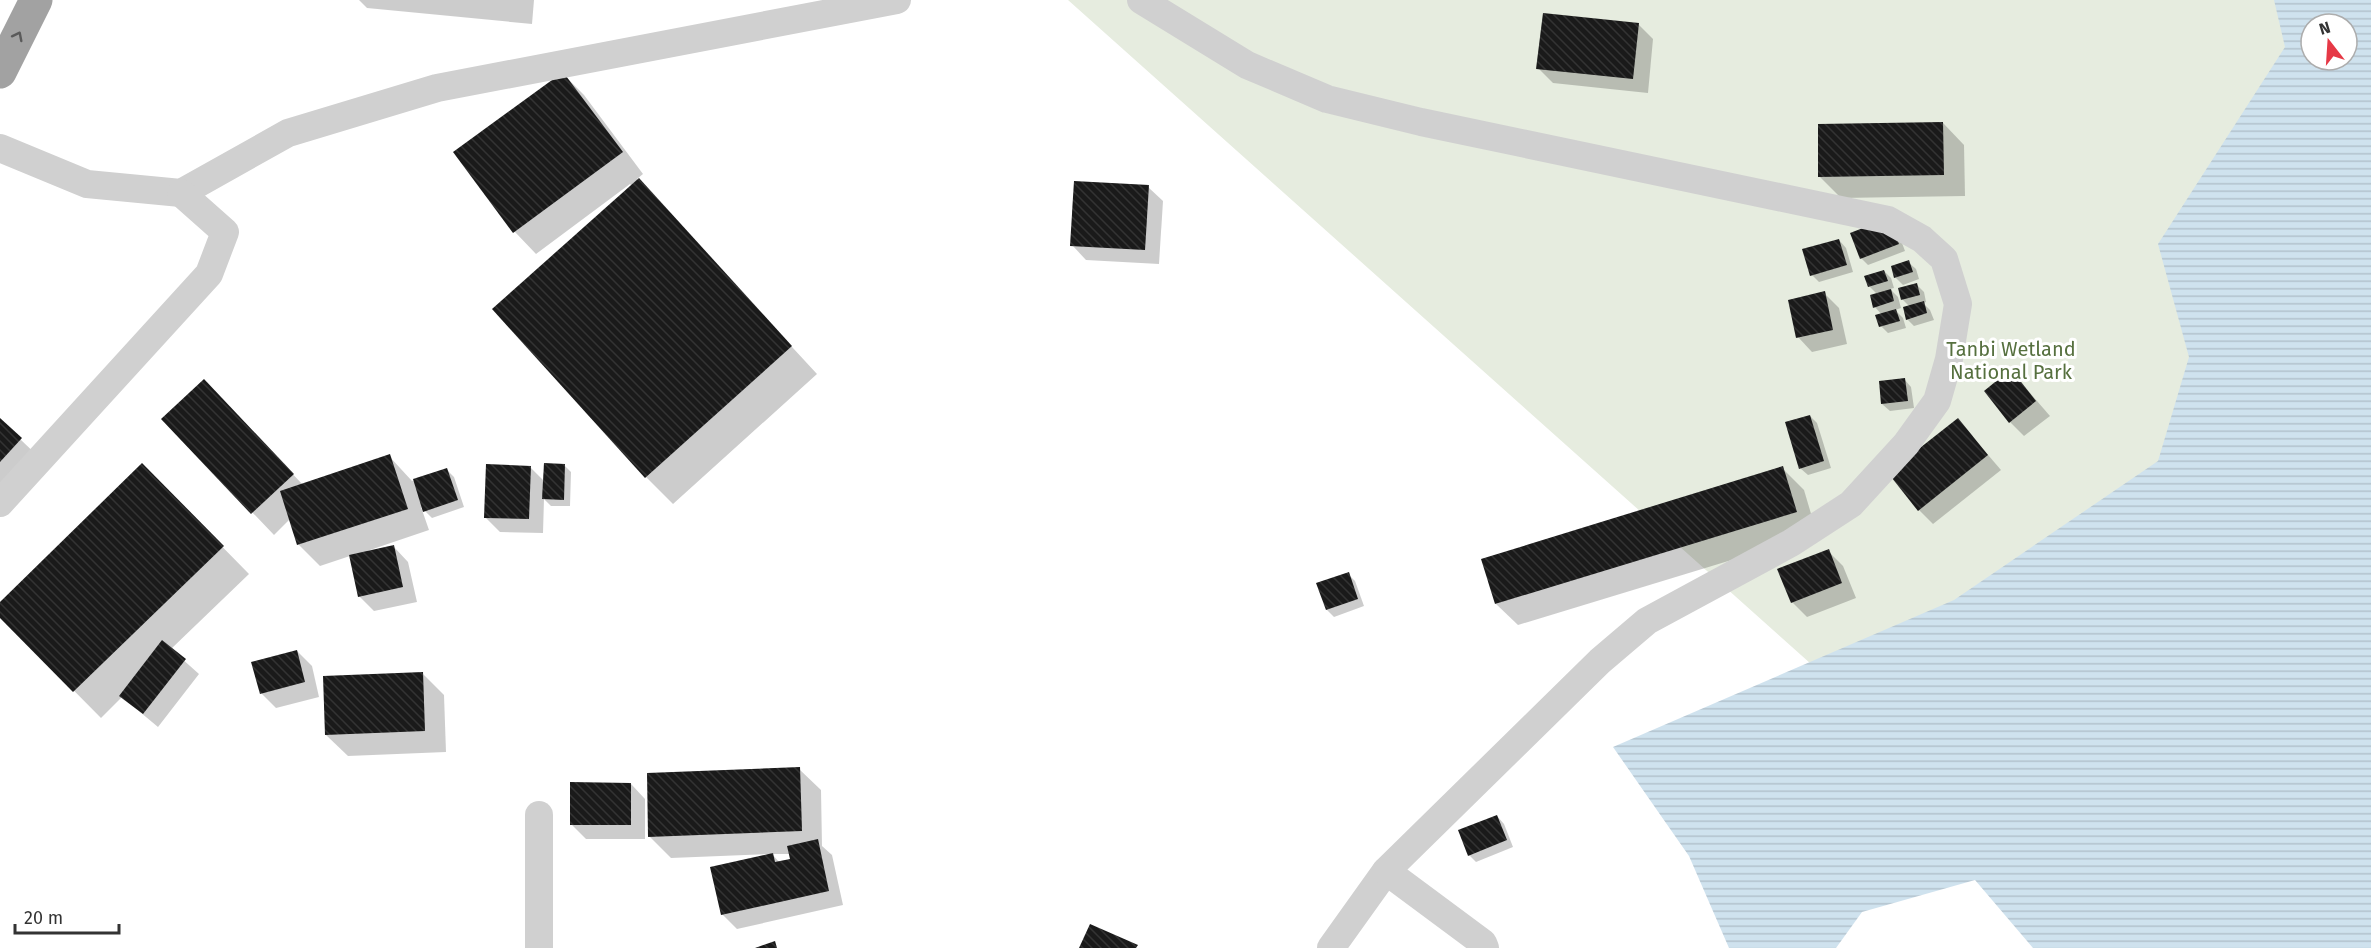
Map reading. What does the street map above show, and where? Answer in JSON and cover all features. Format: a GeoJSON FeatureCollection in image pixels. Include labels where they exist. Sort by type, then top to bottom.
{"type":"FeatureCollection","features":[{"type":"Feature","properties":{"kind":"highway"},"geometry":{"type":"LineString","coordinates":[[0,72],[36,0]]}},
{"type":"Feature","properties":{"kind":"street"},"geometry":{"type":"LineString","coordinates":[[0,147],[87,184],[181,193],[288,133],[437,88],[897,0]]}},
{"type":"Feature","properties":{"kind":"street"},"geometry":{"type":"LineString","coordinates":[[1141,0],[1247,65],[1327,99],[1432,125],[1888,220],[1922,239],[1944,259],[1958,304],[1949,359],[1937,401],[1906,444],[1851,504],[1791,543],[1647,621],[1600,661],[1499,757],[1386,870],[1331,948]]}},
{"type":"Feature","properties":{"kind":"street"},"geometry":{"type":"LineString","coordinates":[[0,504],[209,274],[225,232],[181,193]]}},
{"type":"Feature","properties":{"kind":"street"},"geometry":{"type":"LineString","coordinates":[[539,814],[539,948]]}},
{"type":"Feature","properties":{"kind":"street"},"geometry":{"type":"LineString","coordinates":[[1386,870],[1483,943],[1485,948]]}},
{"type":"Feature","properties":{"kind":"green space","name":"Tanbi Wetland National Park"},"geometry":{"type":"Polygon","coordinates":[[[1068,0],[2371,0],[2371,948],[2129,948],[1068,0]]]}},
{"type":"Feature","properties":{"kind":"water"},"geometry":{"type":"Polygon","coordinates":[[[2274,0],[2371,0],[2371,948],[2033,948],[1975,880],[1862,912],[1836,948],[1729,948],[1689,856],[1613,747],[1954,600],[2158,461],[2189,357],[2158,244],[2285,47],[2274,0]]]}},
{"type":"Feature","properties":{"kind":"building"},"geometry":{"type":"Polygon","coordinates":[[[1543,13],[1639,23],[1633,79],[1536,69],[1543,13]]]}},
{"type":"Feature","properties":{"kind":"building"},"geometry":{"type":"Polygon","coordinates":[[[563,72],[623,152],[513,233],[453,152],[563,72]]]}},
{"type":"Feature","properties":{"kind":"building"},"geometry":{"type":"Polygon","coordinates":[[[1943,122],[1944,175],[1818,177],[1818,124],[1943,122]]]}},
{"type":"Feature","properties":{"kind":"building"},"geometry":{"type":"Polygon","coordinates":[[[639,178],[792,346],[645,478],[492,309],[639,178]]]}},
{"type":"Feature","properties":{"kind":"building"},"geometry":{"type":"Polygon","coordinates":[[[1074,181],[1149,185],[1145,250],[1070,246],[1074,181]]]}},
{"type":"Feature","properties":{"kind":"building"},"geometry":{"type":"Polygon","coordinates":[[[1889,218],[1899,244],[1860,259],[1850,233],[1889,218]]]}},
{"type":"Feature","properties":{"kind":"building"},"geometry":{"type":"Polygon","coordinates":[[[1839,239],[1847,265],[1810,276],[1802,249],[1839,239]]]}},
{"type":"Feature","properties":{"kind":"building"},"geometry":{"type":"Polygon","coordinates":[[[1909,260],[1913,272],[1894,278],[1891,266],[1909,260]]]}},
{"type":"Feature","properties":{"kind":"building"},"geometry":{"type":"Polygon","coordinates":[[[1884,270],[1888,281],[1868,287],[1864,276],[1884,270]]]}},
{"type":"Feature","properties":{"kind":"building"},"geometry":{"type":"Polygon","coordinates":[[[1917,283],[1920,295],[1901,300],[1898,288],[1917,283]]]}},
{"type":"Feature","properties":{"kind":"building"},"geometry":{"type":"Polygon","coordinates":[[[1891,289],[1894,301],[1873,308],[1870,295],[1891,289]]]}},
{"type":"Feature","properties":{"kind":"building"},"geometry":{"type":"Polygon","coordinates":[[[1825,291],[1833,330],[1796,338],[1788,300],[1825,291]]]}},
{"type":"Feature","properties":{"kind":"building"},"geometry":{"type":"Polygon","coordinates":[[[1924,301],[1927,313],[1906,320],[1903,307],[1924,301]]]}},
{"type":"Feature","properties":{"kind":"building"},"geometry":{"type":"Polygon","coordinates":[[[1896,309],[1900,321],[1879,327],[1875,315],[1896,309]]]}},
{"type":"Feature","properties":{"kind":"building"},"geometry":{"type":"Polygon","coordinates":[[[2011,369],[2036,401],[2009,423],[1984,391],[2011,369]]]}},
{"type":"Feature","properties":{"kind":"building"},"geometry":{"type":"Polygon","coordinates":[[[1905,378],[1908,401],[1881,404],[1879,381],[1905,378]]]}},
{"type":"Feature","properties":{"kind":"building"},"geometry":{"type":"Polygon","coordinates":[[[204,379],[294,474],[251,514],[161,419],[204,379]]]}},
{"type":"Feature","properties":{"kind":"building"},"geometry":{"type":"Polygon","coordinates":[[[1810,415],[1824,461],[1799,469],[1785,422],[1810,415]]]}},
{"type":"Feature","properties":{"kind":"building"},"geometry":{"type":"Polygon","coordinates":[[[0,418],[22,438],[0,462],[0,418]]]}},
{"type":"Feature","properties":{"kind":"building"},"geometry":{"type":"Polygon","coordinates":[[[1958,418],[1988,455],[1918,511],[1888,473],[1958,418]]]}},
{"type":"Feature","properties":{"kind":"building"},"geometry":{"type":"Polygon","coordinates":[[[390,454],[408,509],[297,545],[280,491],[390,454]]]}},
{"type":"Feature","properties":{"kind":"building"},"geometry":{"type":"Polygon","coordinates":[[[142,463],[224,546],[73,692],[0,618],[0,602],[142,463]]]}},
{"type":"Feature","properties":{"kind":"building"},"geometry":{"type":"Polygon","coordinates":[[[544,463],[565,464],[564,500],[542,499],[544,463]]]}},
{"type":"Feature","properties":{"kind":"building"},"geometry":{"type":"Polygon","coordinates":[[[486,464],[531,466],[529,519],[484,518],[486,464]]]}},
{"type":"Feature","properties":{"kind":"building"},"geometry":{"type":"Polygon","coordinates":[[[1783,466],[1797,512],[1495,604],[1481,559],[1783,466]]]}},
{"type":"Feature","properties":{"kind":"building"},"geometry":{"type":"Polygon","coordinates":[[[447,468],[458,500],[423,512],[413,479],[447,468]]]}},
{"type":"Feature","properties":{"kind":"building"},"geometry":{"type":"Polygon","coordinates":[[[394,545],[403,587],[358,597],[349,555],[394,545]]]}},
{"type":"Feature","properties":{"kind":"building"},"geometry":{"type":"Polygon","coordinates":[[[1829,549],[1842,583],[1791,603],[1777,569],[1829,549]]]}},
{"type":"Feature","properties":{"kind":"building"},"geometry":{"type":"Polygon","coordinates":[[[1349,572],[1358,599],[1326,610],[1316,583],[1349,572]]]}},
{"type":"Feature","properties":{"kind":"building"},"geometry":{"type":"Polygon","coordinates":[[[162,640],[186,659],[143,714],[119,696],[162,640]]]}},
{"type":"Feature","properties":{"kind":"building"},"geometry":{"type":"Polygon","coordinates":[[[297,650],[305,682],[260,694],[251,662],[297,650]]]}},
{"type":"Feature","properties":{"kind":"building"},"geometry":{"type":"Polygon","coordinates":[[[423,672],[425,731],[325,735],[323,676],[423,672]]]}},
{"type":"Feature","properties":{"kind":"building"},"geometry":{"type":"Polygon","coordinates":[[[800,767],[802,831],[648,837],[647,773],[800,767]]]}},
{"type":"Feature","properties":{"kind":"building"},"geometry":{"type":"Polygon","coordinates":[[[570,782],[631,783],[631,825],[570,825],[570,782]]]}},
{"type":"Feature","properties":{"kind":"building"},"geometry":{"type":"Polygon","coordinates":[[[1497,815],[1507,840],[1468,856],[1458,830],[1497,815]]]}},
{"type":"Feature","properties":{"kind":"building"},"geometry":{"type":"Polygon","coordinates":[[[818,839],[829,891],[721,915],[710,867],[773,853],[775,862],[790,859],[787,846],[818,839]]]}},
{"type":"Feature","properties":{"kind":"building"},"geometry":{"type":"Polygon","coordinates":[[[1090,924],[1138,945],[1136,948],[1079,948],[1090,924]]]}},
{"type":"Feature","properties":{"kind":"building"},"geometry":{"type":"Polygon","coordinates":[[[775,941],[777,948],[755,948],[775,941]]]}}]}
